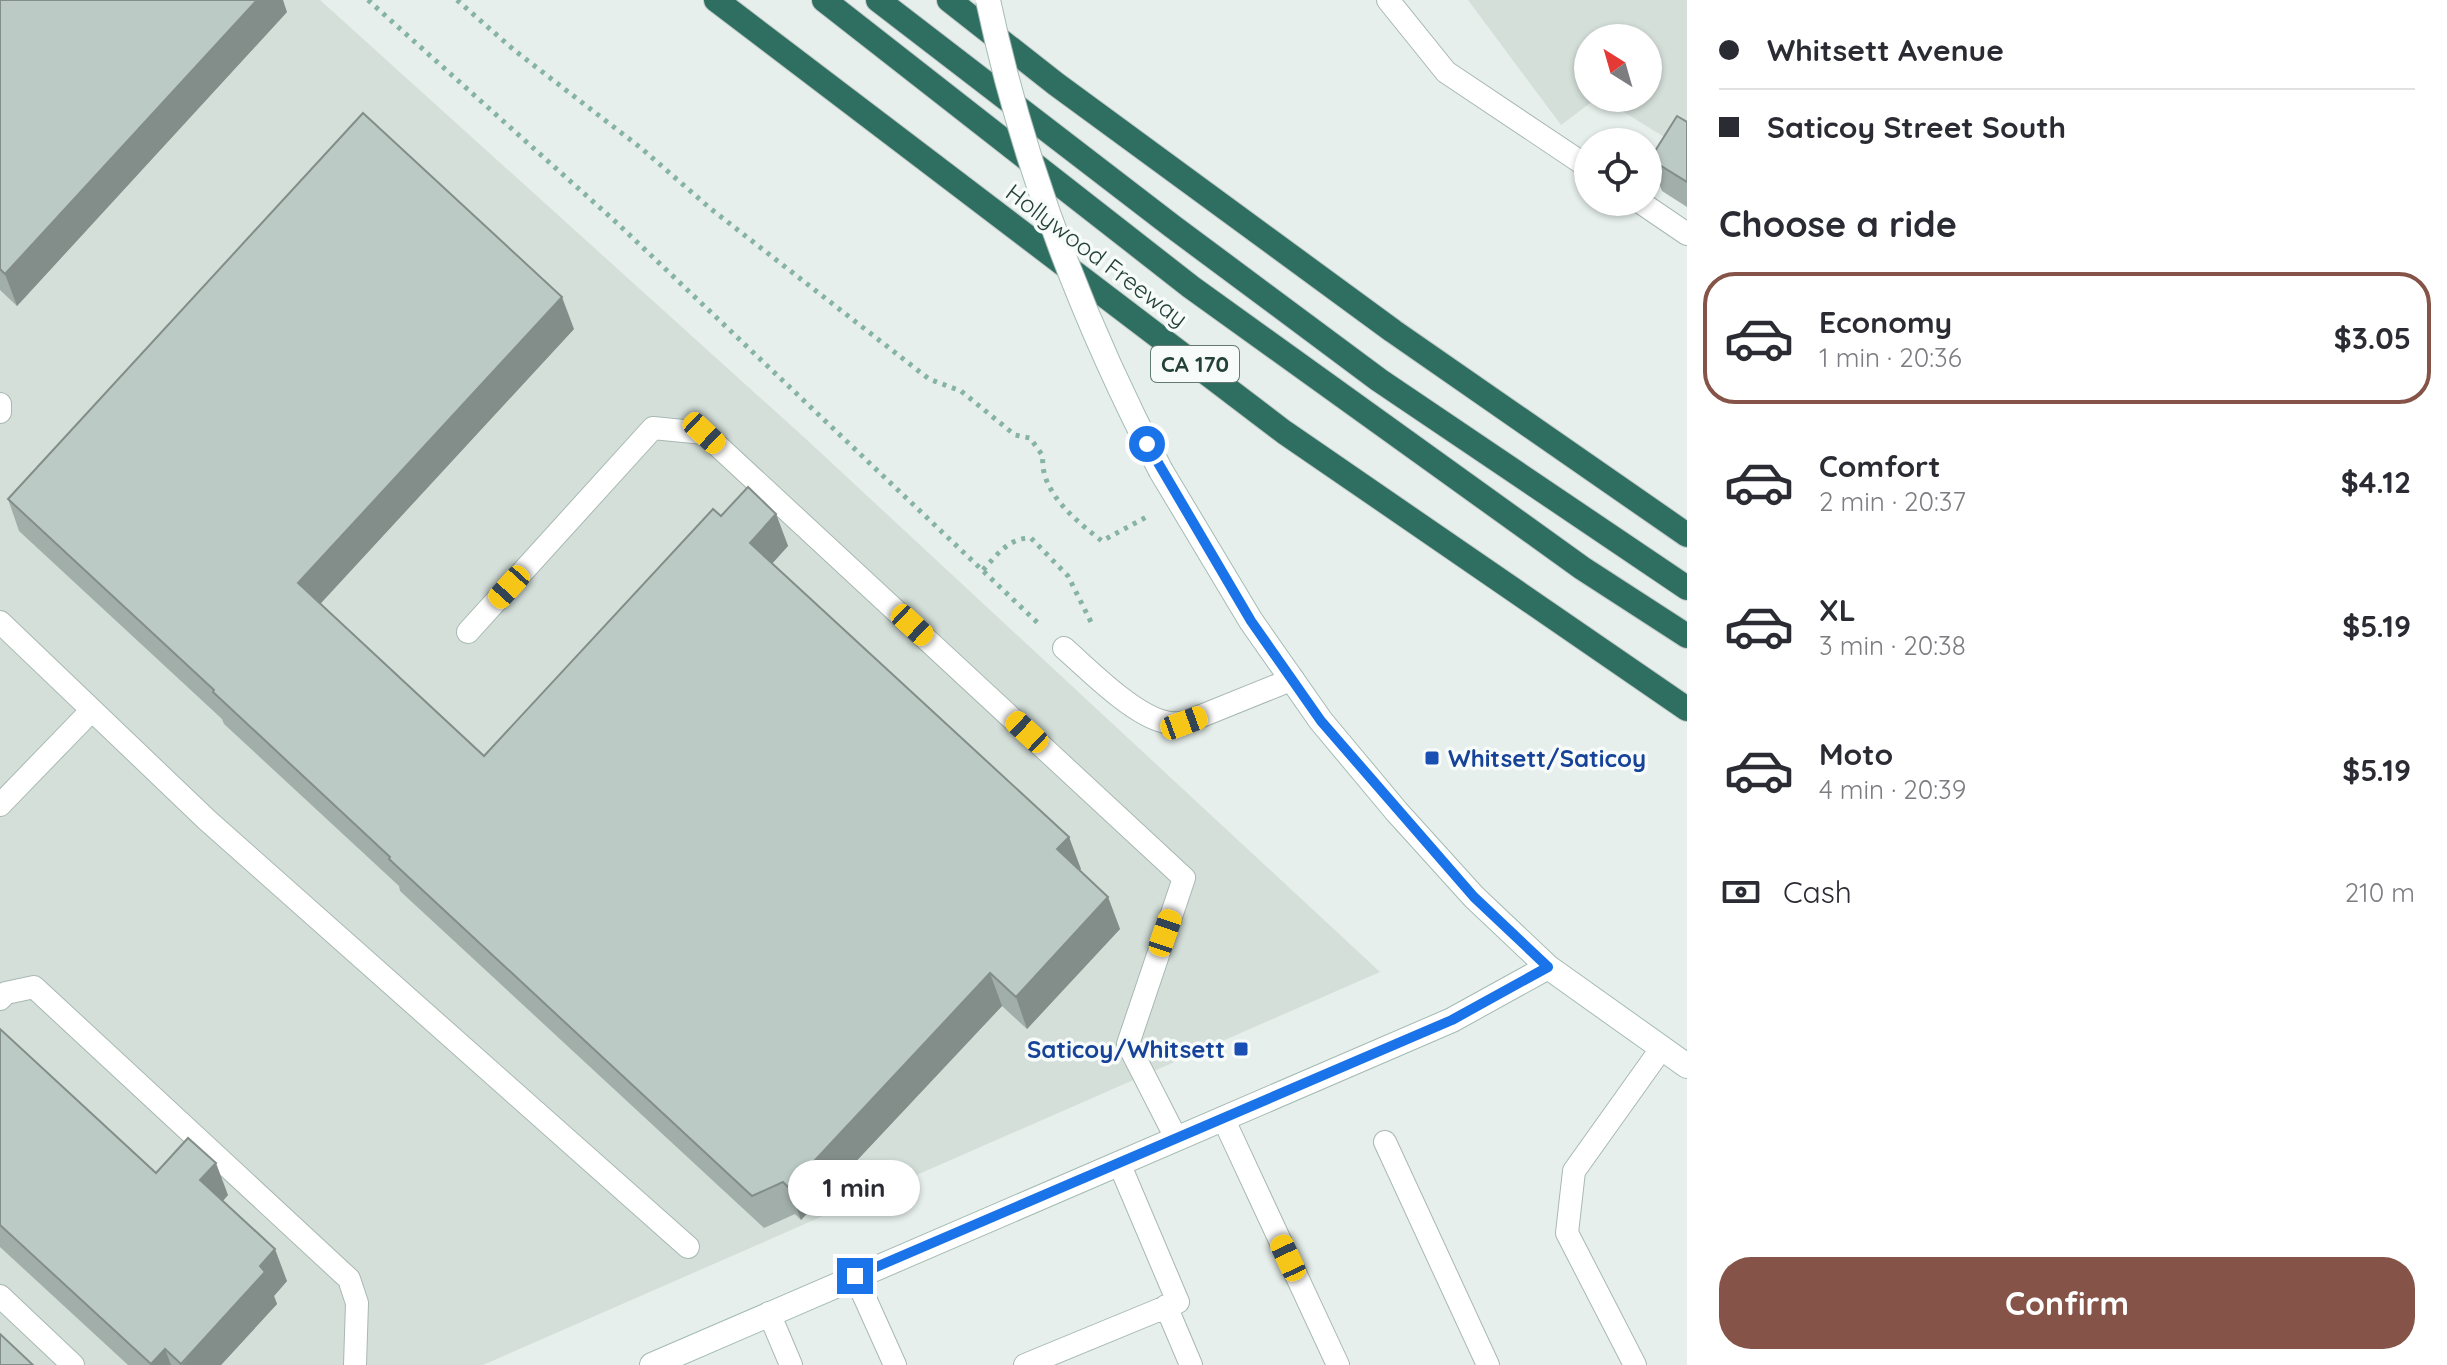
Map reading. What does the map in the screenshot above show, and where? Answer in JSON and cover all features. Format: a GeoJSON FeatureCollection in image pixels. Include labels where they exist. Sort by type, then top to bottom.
{"type":"FeatureCollection","features":[{"type":"Feature","properties":{"kind":"highway","name":"Hollywood Freeway"},"geometry":{"type":"LineString","coordinates":[[716,0],[1284,432],[1687,709]]}},
{"type":"Feature","properties":{"kind":"highway"},"geometry":{"type":"LineString","coordinates":[[824,0],[1191,287],[1582,568],[1687,636]]}},
{"type":"Feature","properties":{"kind":"highway"},"geometry":{"type":"LineString","coordinates":[[878,0],[1379,380],[1687,588]]}},
{"type":"Feature","properties":{"kind":"highway"},"geometry":{"type":"LineString","coordinates":[[949,0],[1056,84],[1393,331],[1687,535]]}},
{"type":"Feature","properties":{"kind":"main road"},"geometry":{"type":"LineString","coordinates":[[988,0],[1032,161],[1081,300],[1118,389],[1161,471],[1251,621],[1321,721],[1474,897],[1548,967],[1687,1066]]}},
{"type":"Feature","properties":{"kind":"main road"},"geometry":{"type":"LineString","coordinates":[[652,1365],[1452,1020],[1548,967]]}},
{"type":"Feature","properties":{"kind":"lane"},"geometry":{"type":"LineString","coordinates":[[1388,0],[1446,72],[1574,158]]}},
{"type":"Feature","properties":{"kind":"lane"},"geometry":{"type":"LineString","coordinates":[[1661,216],[1687,234]]}},
{"type":"Feature","properties":{"kind":"lane"},"geometry":{"type":"LineString","coordinates":[[0,404],[0,412]]}},
{"type":"Feature","properties":{"kind":"lane"},"geometry":{"type":"LineString","coordinates":[[468,632],[653,428],[704,433],[1184,878],[1128,1044],[1176,1138]]}},
{"type":"Feature","properties":{"kind":"lane"},"geometry":{"type":"LineString","coordinates":[[0,622],[207,820],[688,1247]]}},
{"type":"Feature","properties":{"kind":"lane"},"geometry":{"type":"LineString","coordinates":[[1064,648],[1101,682],[1144,713],[1166,723],[1184,723],[1293,679]]}},
{"type":"Feature","properties":{"kind":"lane"},"geometry":{"type":"LineString","coordinates":[[0,805],[92,710]]}},
{"type":"Feature","properties":{"kind":"lane"},"geometry":{"type":"LineString","coordinates":[[0,999],[6,993],[34,987],[349,1279],[357,1303],[355,1365]]}},
{"type":"Feature","properties":{"kind":"lane"},"geometry":{"type":"LineString","coordinates":[[1635,1365],[1567,1233],[1574,1171],[1661,1049]]}},
{"type":"Feature","properties":{"kind":"lane"},"geometry":{"type":"LineString","coordinates":[[1223,1118],[1338,1365]]}},
{"type":"Feature","properties":{"kind":"lane"},"geometry":{"type":"LineString","coordinates":[[1385,1142],[1488,1365]]}},
{"type":"Feature","properties":{"kind":"lane"},"geometry":{"type":"LineString","coordinates":[[1025,1365],[1178,1302],[1119,1163]]}},
{"type":"Feature","properties":{"kind":"lane"},"geometry":{"type":"LineString","coordinates":[[855,1276],[895,1365]]}},
{"type":"Feature","properties":{"kind":"lane"},"geometry":{"type":"LineString","coordinates":[[0,1296],[73,1365]]}},
{"type":"Feature","properties":{"kind":"lane"},"geometry":{"type":"LineString","coordinates":[[1166,1306],[1191,1365]]}},
{"type":"Feature","properties":{"kind":"lane"},"geometry":{"type":"LineString","coordinates":[[769,1313],[791,1365]]}},
{"type":"Feature","properties":{"kind":"path"},"geometry":{"type":"LineString","coordinates":[[368,0],[617,223],[1064,648]]}},
{"type":"Feature","properties":{"kind":"path"},"geometry":{"type":"LineString","coordinates":[[457,0],[514,50],[641,148],[711,209],[929,379],[961,391],[1015,435],[1030,438],[1043,456],[1041,471],[1071,517],[1102,541],[1179,499]]}},
{"type":"Feature","properties":{"kind":"path"},"geometry":{"type":"LineString","coordinates":[[982,571],[1008,544],[1019,538],[1031,538],[1068,576]]}},
{"type":"Feature","properties":{"kind":"shaded area"},"geometry":{"type":"Polygon","coordinates":[[[0,0],[320,0],[807,440],[1380,972],[483,1365],[0,1365],[0,0]]]}},
{"type":"Feature","properties":{"kind":"shaded area"},"geometry":{"type":"Polygon","coordinates":[[[1468,0],[1687,0],[1687,151],[1662,136],[1662,128],[1650,128],[1624,112],[1662,112],[1662,24],[1574,24],[1574,112],[1578,112],[1561,125],[1468,0]]]}},
{"type":"Feature","properties":{"kind":"building"},"geometry":{"type":"Polygon","coordinates":[[[0,0],[257,0],[5,274],[0,269],[0,0]]]}},
{"type":"Feature","properties":{"kind":"building"},"geometry":{"type":"Polygon","coordinates":[[[363,113],[562,297],[298,583],[484,756],[713,509],[721,516],[748,487],[776,514],[750,543],[1069,837],[1057,849],[1108,897],[1016,997],[990,973],[789,1188],[783,1182],[752,1196],[8,499],[363,113]]]}},
{"type":"Feature","properties":{"kind":"building"},"geometry":{"type":"Polygon","coordinates":[[[1677,116],[1687,122],[1687,182],[1662,166],[1662,140],[1677,116]]]}},
{"type":"Feature","properties":{"kind":"building"},"geometry":{"type":"Polygon","coordinates":[[[0,1029],[156,1173],[188,1138],[216,1163],[200,1180],[275,1249],[260,1266],[265,1272],[181,1364],[165,1349],[151,1364],[0,1225],[0,1029]]]}},
{"type":"Feature","properties":{"kind":"building"},"geometry":{"type":"Polygon","coordinates":[[[0,1334],[33,1365],[0,1365],[0,1334]]]}},
{"type":"Feature","properties":{"kind":"place","name":"Whitsett/Saticoy"},"geometry":{"type":"Point","coordinates":[1432,758]}},
{"type":"Feature","properties":{"kind":"place","name":"Saticoy/Whitsett"},"geometry":{"type":"Point","coordinates":[1241,1049]}},
{"type":"Feature","properties":{"kind":"route"},"geometry":{"type":"LineString","coordinates":[[855,1276],[1452,1020],[1548,967],[1474,897],[1321,721],[1251,621],[1147,444]]}}]}
